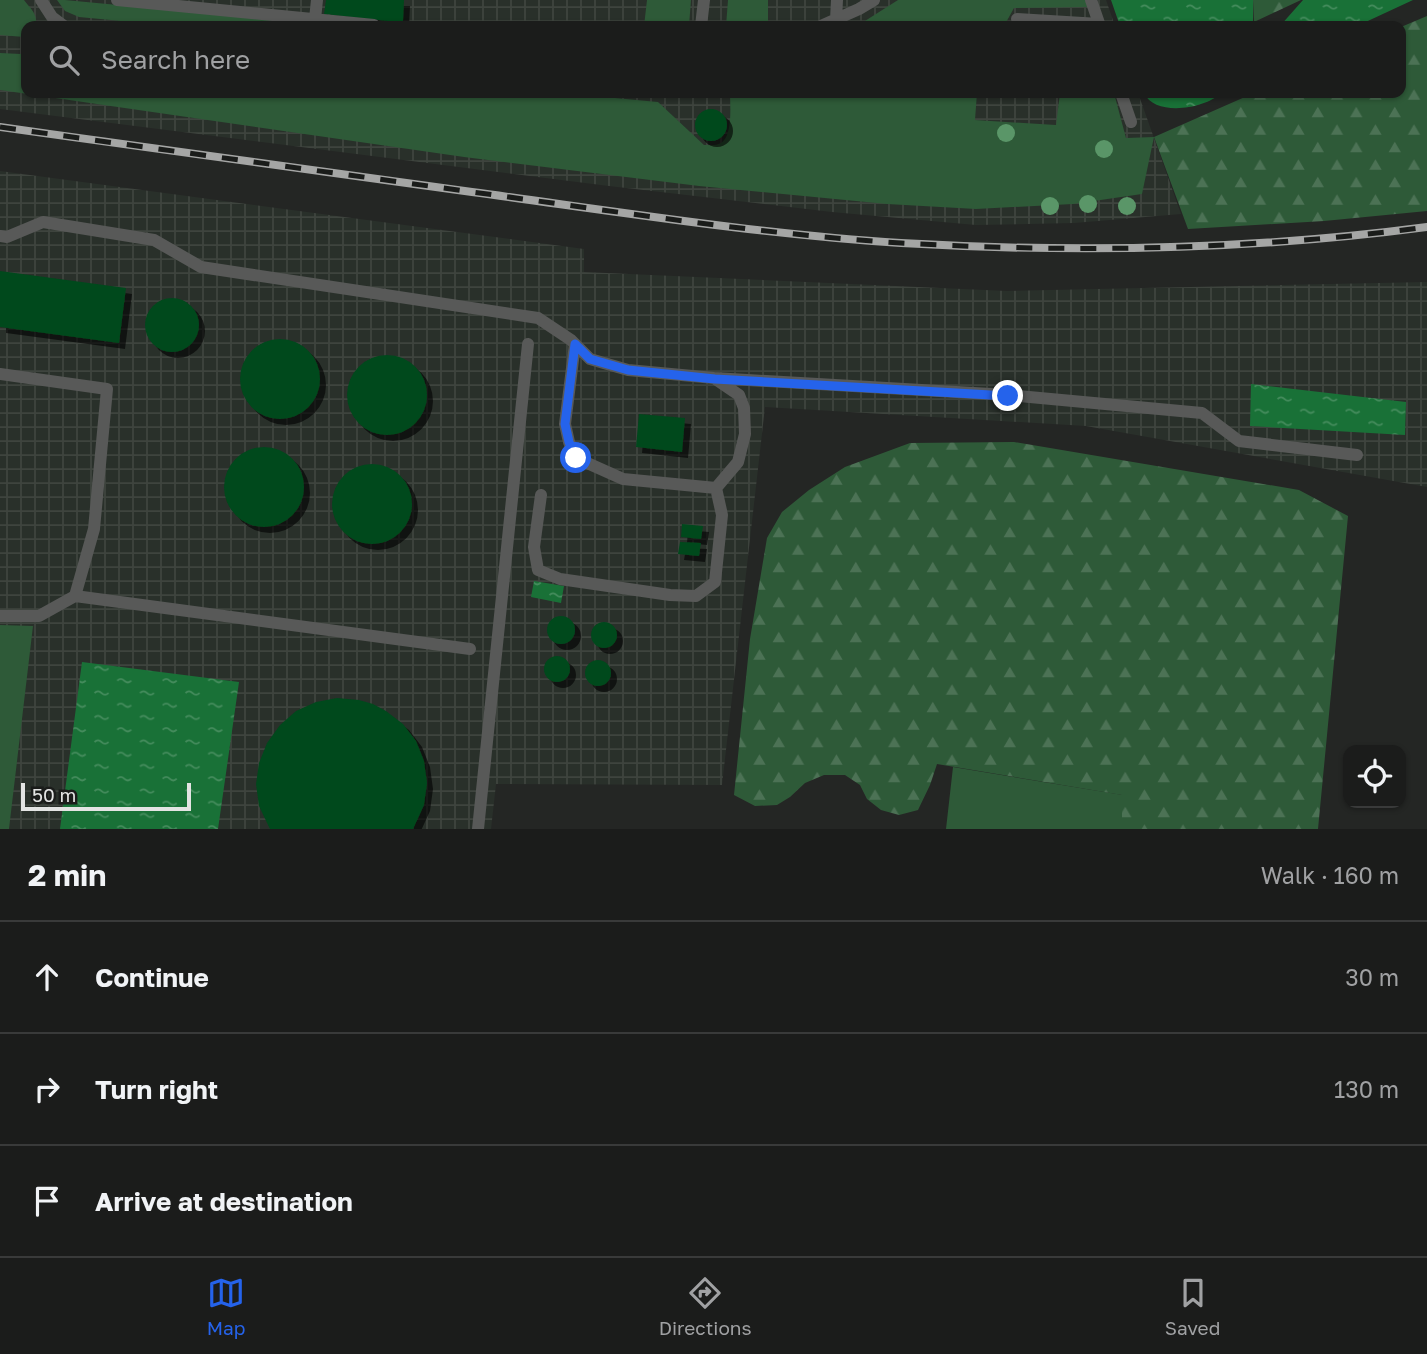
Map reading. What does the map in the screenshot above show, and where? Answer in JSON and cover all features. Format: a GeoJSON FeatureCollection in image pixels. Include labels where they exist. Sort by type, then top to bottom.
{"type":"FeatureCollection","features":[{"type":"Feature","properties":{"kind":"lane"},"geometry":{"type":"LineString","coordinates":[[41,0],[57,21]]}},
{"type":"Feature","properties":{"kind":"lane"},"geometry":{"type":"LineString","coordinates":[[117,0],[335,21]]}},
{"type":"Feature","properties":{"kind":"lane"},"geometry":{"type":"LineString","coordinates":[[315,19],[317,0]]}},
{"type":"Feature","properties":{"kind":"lane"},"geometry":{"type":"LineString","coordinates":[[702,21],[704,0]]}},
{"type":"Feature","properties":{"kind":"lane"},"geometry":{"type":"LineString","coordinates":[[835,20],[837,0]]}},
{"type":"Feature","properties":{"kind":"lane"},"geometry":{"type":"LineString","coordinates":[[835,20],[874,0]]}},
{"type":"Feature","properties":{"kind":"lane"},"geometry":{"type":"LineString","coordinates":[[1091,0],[1098,21]]}},
{"type":"Feature","properties":{"kind":"lane"},"geometry":{"type":"LineString","coordinates":[[1017,19],[1044,21]]}},
{"type":"Feature","properties":{"kind":"lane"},"geometry":{"type":"LineString","coordinates":[[1123,98],[1131,122]]}},
{"type":"Feature","properties":{"kind":"lane"},"geometry":{"type":"LineString","coordinates":[[0,236],[7,237],[43,222],[155,240],[201,267],[538,318],[575,344],[590,359],[628,370],[715,379],[1008,396],[1202,413],[1239,441],[1357,455]]}},
{"type":"Feature","properties":{"kind":"lane"},"geometry":{"type":"LineString","coordinates":[[478,829],[528,344]]}},
{"type":"Feature","properties":{"kind":"lane"},"geometry":{"type":"LineString","coordinates":[[575,344],[565,424],[576,458],[623,479],[716,488]]}},
{"type":"Feature","properties":{"kind":"lane"},"geometry":{"type":"LineString","coordinates":[[0,374],[107,389],[94,529],[75,596]]}},
{"type":"Feature","properties":{"kind":"lane"},"geometry":{"type":"LineString","coordinates":[[715,379],[739,396],[744,408],[745,434],[738,463],[716,488]]}},
{"type":"Feature","properties":{"kind":"lane"},"geometry":{"type":"LineString","coordinates":[[541,495],[534,547],[538,570],[560,579],[670,595],[696,596],[715,582],[722,516],[716,488]]}},
{"type":"Feature","properties":{"kind":"lane"},"geometry":{"type":"LineString","coordinates":[[0,616],[38,616],[75,596],[470,649]]}},
{"type":"Feature","properties":{"kind":"shaded area"},"geometry":{"type":"Polygon","coordinates":[[[0,0],[1106,0],[1113,21],[21,21],[21,98],[1140,98],[1181,214],[1074,223],[976,225],[832,212],[609,186],[0,109],[0,0]]]}},
{"type":"Feature","properties":{"kind":"shaded area"},"geometry":{"type":"Polygon","coordinates":[[[0,171],[584,249],[584,272],[1007,291],[1427,282],[1427,487],[1086,426],[765,407],[722,785],[496,784],[491,829],[0,829],[0,171]]]}},
{"type":"Feature","properties":{"kind":"green space"},"geometry":{"type":"Polygon","coordinates":[[[0,0],[24,0],[35,15],[36,21],[21,21],[21,37],[0,35],[0,0]]]}},
{"type":"Feature","properties":{"kind":"green space"},"geometry":{"type":"Polygon","coordinates":[[[57,0],[287,21],[121,21],[79,17],[65,11],[57,0]]]}},
{"type":"Feature","properties":{"kind":"green space"},"geometry":{"type":"Polygon","coordinates":[[[647,0],[691,0],[689,21],[645,21],[647,0]]]}},
{"type":"Feature","properties":{"kind":"green space"},"geometry":{"type":"Polygon","coordinates":[[[728,0],[768,0],[768,21],[726,21],[728,0]]]}},
{"type":"Feature","properties":{"kind":"green space"},"geometry":{"type":"Polygon","coordinates":[[[898,0],[1086,0],[1088,7],[1014,8],[1007,21],[865,21],[898,0]]]}},
{"type":"Feature","properties":{"kind":"green space"},"geometry":{"type":"Polygon","coordinates":[[[1253,0],[1301,0],[1256,21],[1254,21],[1253,0]]]}},
{"type":"Feature","properties":{"kind":"green space"},"geometry":{"type":"Polygon","coordinates":[[[1427,16],[1427,211],[1324,221],[1188,229],[1154,137],[1243,98],[1406,98],[1406,25],[1427,16]]]}},
{"type":"Feature","properties":{"kind":"green space"},"geometry":{"type":"Polygon","coordinates":[[[0,53],[21,54],[21,93],[0,90],[0,53]]]}},
{"type":"Feature","properties":{"kind":"green space"},"geometry":{"type":"Polygon","coordinates":[[[55,98],[615,98],[658,102],[704,145],[717,145],[727,134],[730,98],[977,98],[975,120],[1056,125],[1059,98],[1115,98],[1126,138],[1154,137],[1142,194],[1073,204],[976,209],[887,204],[699,186],[464,157],[55,98]]]}},
{"type":"Feature","properties":{"kind":"green space"},"geometry":{"type":"Polygon","coordinates":[[[1014,442],[1299,490],[1348,516],[1318,829],[1122,829],[1122,795],[937,764],[918,810],[899,815],[881,810],[867,799],[860,785],[845,775],[824,775],[805,783],[777,805],[755,806],[734,795],[750,639],[767,538],[782,512],[809,490],[845,467],[910,443],[1014,442]]]}},
{"type":"Feature","properties":{"kind":"green space"},"geometry":{"type":"Polygon","coordinates":[[[0,625],[33,626],[9,829],[0,829],[0,625]]]}},
{"type":"Feature","properties":{"kind":"green space"},"geometry":{"type":"Polygon","coordinates":[[[953,767],[1123,795],[1122,829],[946,829],[953,767]]]}},
{"type":"Feature","properties":{"kind":"water"},"geometry":{"type":"Polygon","coordinates":[[[1111,0],[1253,0],[1253,21],[1118,21],[1111,0]]]}},
{"type":"Feature","properties":{"kind":"water"},"geometry":{"type":"Polygon","coordinates":[[[1303,0],[1413,0],[1368,21],[1284,21],[1303,0]]]}},
{"type":"Feature","properties":{"kind":"water"},"geometry":{"type":"Polygon","coordinates":[[[1148,98],[1215,98],[1181,108],[1169,108],[1148,98]]]}},
{"type":"Feature","properties":{"kind":"water"},"geometry":{"type":"Polygon","coordinates":[[[1251,384],[1406,402],[1405,435],[1250,426],[1251,384]]]}},
{"type":"Feature","properties":{"kind":"water"},"geometry":{"type":"Polygon","coordinates":[[[534,581],[564,586],[561,603],[531,597],[534,581]]]}},
{"type":"Feature","properties":{"kind":"water"},"geometry":{"type":"Polygon","coordinates":[[[82,662],[239,682],[218,829],[60,829],[82,662]]]}},
{"type":"Feature","properties":{"kind":"building"},"geometry":{"type":"Polygon","coordinates":[[[326,0],[404,0],[403,21],[324,14],[326,0]]]}},
{"type":"Feature","properties":{"kind":"building"},"geometry":{"type":"Polygon","coordinates":[[[711,109],[722,114],[727,125],[722,136],[711,141],[700,136],[695,125],[700,114],[711,109]]]}},
{"type":"Feature","properties":{"kind":"building"},"geometry":{"type":"Polygon","coordinates":[[[0,271],[126,288],[119,343],[0,327],[0,271]]]}},
{"type":"Feature","properties":{"kind":"building"},"geometry":{"type":"Polygon","coordinates":[[[172,298],[191,306],[199,325],[191,344],[172,352],[153,344],[145,325],[153,306],[172,298]]]}},
{"type":"Feature","properties":{"kind":"building"},"geometry":{"type":"Polygon","coordinates":[[[272,339],[288,339],[309,350],[320,371],[320,387],[309,408],[288,419],[272,419],[258,413],[246,401],[240,387],[240,371],[246,357],[258,345],[272,339]]]}},
{"type":"Feature","properties":{"kind":"building"},"geometry":{"type":"Polygon","coordinates":[[[379,355],[395,355],[409,361],[421,373],[427,387],[427,403],[421,417],[409,429],[395,435],[379,435],[365,429],[353,417],[347,403],[347,387],[353,373],[365,361],[379,355]]]}},
{"type":"Feature","properties":{"kind":"building"},"geometry":{"type":"Polygon","coordinates":[[[639,414],[685,418],[682,452],[636,447],[639,414]]]}},
{"type":"Feature","properties":{"kind":"building"},"geometry":{"type":"Polygon","coordinates":[[[256,447],[272,447],[293,458],[304,479],[304,495],[293,516],[272,527],[256,527],[242,521],[230,509],[224,495],[224,479],[230,465],[242,453],[256,447]]]}},
{"type":"Feature","properties":{"kind":"building"},"geometry":{"type":"Polygon","coordinates":[[[372,464],[387,467],[400,476],[409,489],[412,504],[409,519],[400,532],[387,541],[372,544],[357,541],[344,532],[335,519],[332,504],[335,489],[344,476],[357,467],[372,464]]]}},
{"type":"Feature","properties":{"kind":"building"},"geometry":{"type":"Polygon","coordinates":[[[682,524],[703,526],[701,539],[681,537],[682,524]]]}},
{"type":"Feature","properties":{"kind":"building"},"geometry":{"type":"Polygon","coordinates":[[[680,542],[701,543],[699,556],[678,554],[680,542]]]}},
{"type":"Feature","properties":{"kind":"building"},"geometry":{"type":"Polygon","coordinates":[[[561,616],[571,620],[575,630],[571,640],[561,644],[551,640],[547,630],[551,620],[561,616]]]}},
{"type":"Feature","properties":{"kind":"building"},"geometry":{"type":"Polygon","coordinates":[[[604,622],[613,626],[617,635],[613,644],[604,648],[595,644],[591,635],[595,626],[604,622]]]}},
{"type":"Feature","properties":{"kind":"building"},"geometry":{"type":"Polygon","coordinates":[[[557,656],[566,660],[570,669],[566,678],[557,682],[548,678],[544,669],[548,660],[557,656]]]}},
{"type":"Feature","properties":{"kind":"building"},"geometry":{"type":"Polygon","coordinates":[[[598,660],[607,664],[611,673],[607,682],[598,686],[589,682],[585,673],[589,664],[598,660]]]}},
{"type":"Feature","properties":{"kind":"building"},"geometry":{"type":"Polygon","coordinates":[[[337,698],[359,700],[386,711],[403,724],[416,741],[424,761],[427,783],[424,805],[413,829],[270,829],[259,806],[256,784],[259,763],[267,743],[280,725],[296,711],[316,702],[337,698]]]}},
{"type":"Feature","properties":{"kind":"railway"},"geometry":{"type":"LineString","coordinates":[[0,127],[686,221],[901,243],[1033,248],[1231,245],[1427,227]]}},
{"type":"Feature","properties":{"kind":"route"},"geometry":{"type":"LineString","coordinates":[[576,458],[565,424],[575,344],[590,359],[628,370],[715,379],[1008,396]]}}]}
